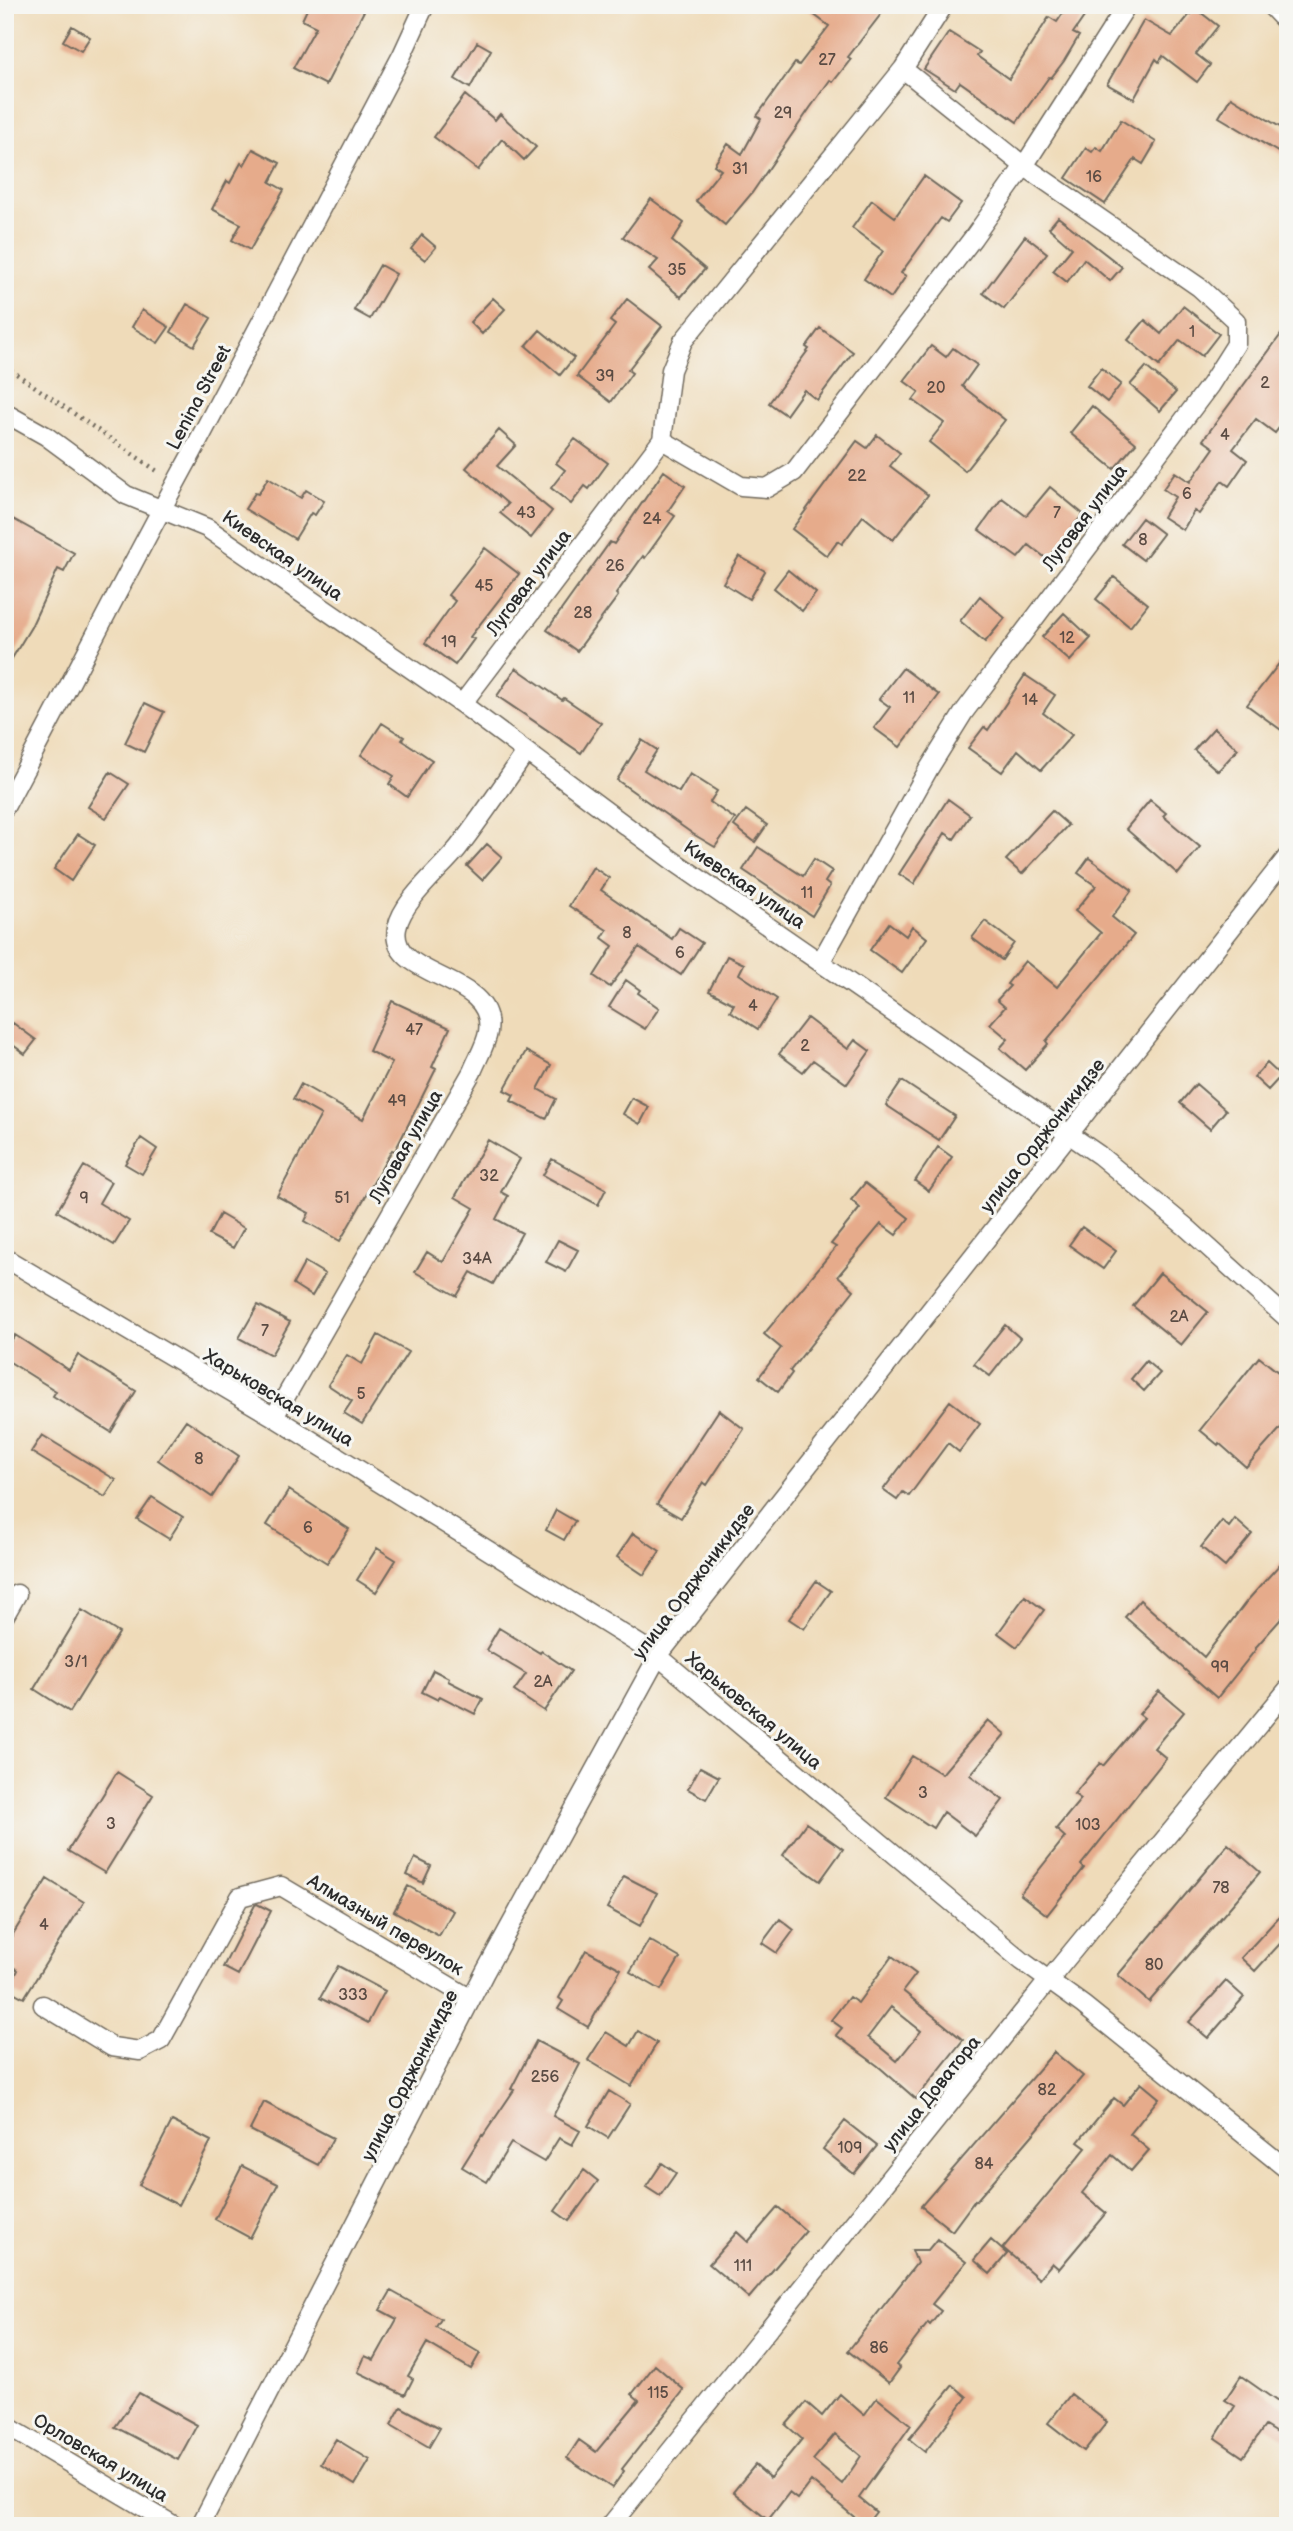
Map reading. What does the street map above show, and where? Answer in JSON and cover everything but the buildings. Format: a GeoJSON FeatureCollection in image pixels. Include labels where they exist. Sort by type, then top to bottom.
{"type":"FeatureCollection","features":[{"type":"Feature","properties":{"kind":"street","name":"Lenina Street"},"geometry":{"type":"LineString","coordinates":[[5,807],[132,567],[160,508],[402,55],[425,5]]}},
{"type":"Feature","properties":{"kind":"street"},"geometry":{"type":"LineString","coordinates":[[944,5],[903,69],[683,341],[671,370],[662,440],[741,485],[767,488],[794,472],[1024,166],[1127,5]]}},
{"type":"Feature","properties":{"kind":"street"},"geometry":{"type":"LineString","coordinates":[[1270,5],[1288,24]]}},
{"type":"Feature","properties":{"kind":"street","name":"Луговая улица"},"geometry":{"type":"LineString","coordinates":[[821,961],[928,770],[964,712],[1210,385],[1236,344],[1236,321],[1199,287],[1024,166],[903,69]]}},
{"type":"Feature","properties":{"kind":"street","name":"Киевская улица"},"geometry":{"type":"LineString","coordinates":[[5,413],[46,436],[126,495],[207,528],[461,704],[672,860],[1069,1134],[1152,1197],[1288,1319]]}},
{"type":"Feature","properties":{"kind":"street","name":"Луговая улица"},"geometry":{"type":"LineString","coordinates":[[461,704],[662,440]]}},
{"type":"Feature","properties":{"kind":"street","name":"Луговая улица"},"geometry":{"type":"LineString","coordinates":[[274,1417],[472,1072],[488,1031],[486,1010],[476,996],[406,957],[398,945],[396,931],[405,908],[457,849],[526,752]]}},
{"type":"Feature","properties":{"kind":"street","name":"улица Орджоникидзе"},"geometry":{"type":"LineString","coordinates":[[200,2526],[471,1999],[658,1656],[1288,856]]}},
{"type":"Feature","properties":{"kind":"street","name":"Харьковская улица"},"geometry":{"type":"LineString","coordinates":[[5,1258],[274,1417],[658,1656],[856,1824],[1048,1981],[1083,2005],[1288,2170]]}},
{"type":"Feature","properties":{"kind":"street"},"geometry":{"type":"LineString","coordinates":[[5,1615],[17,1594]]}},
{"type":"Feature","properties":{"kind":"street","name":"улица Доватора"},"geometry":{"type":"LineString","coordinates":[[610,2526],[1048,1981],[1288,1689]]}},
{"type":"Feature","properties":{"kind":"street","name":"Алмазный переулок"},"geometry":{"type":"LineString","coordinates":[[43,2005],[112,2047],[140,2050],[160,2040],[240,1897],[281,1886],[471,1999]]}},
{"type":"Feature","properties":{"kind":"street","name":"Орловская улица"},"geometry":{"type":"LineString","coordinates":[[5,2425],[175,2526]]}},
{"type":"Feature","properties":{"kind":"path"},"geometry":{"type":"LineString","coordinates":[[5,366],[175,484]]}}]}
